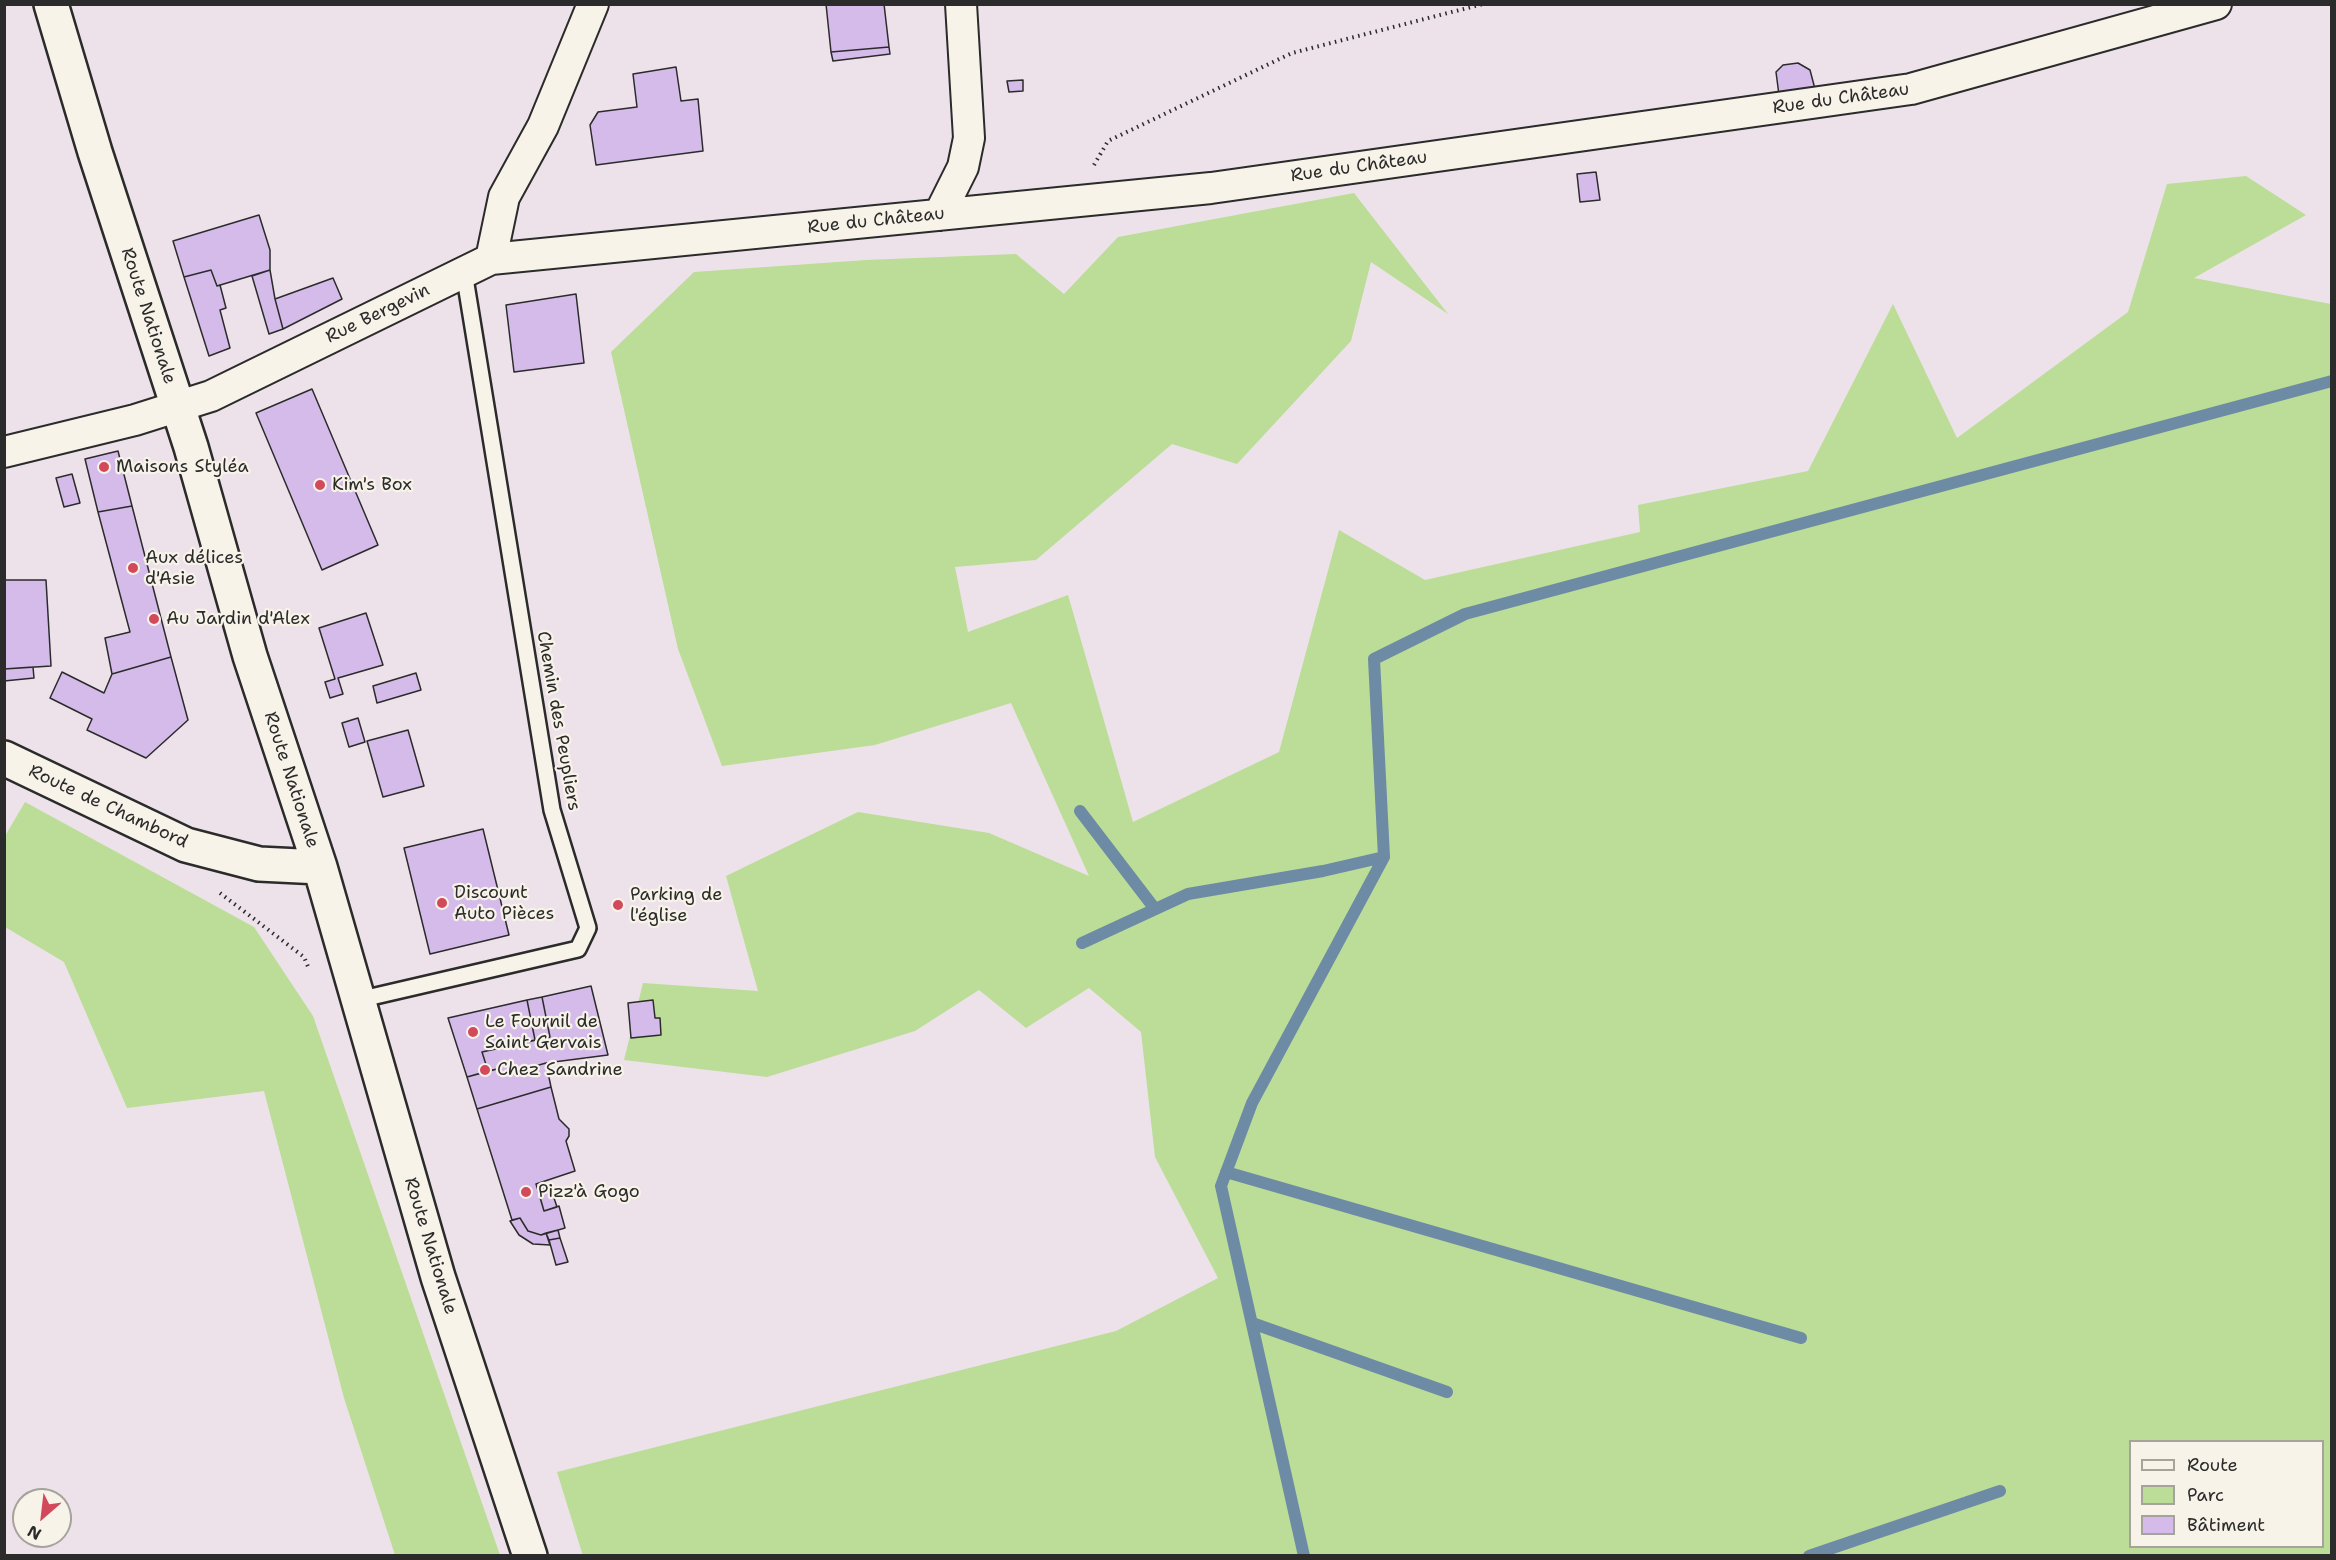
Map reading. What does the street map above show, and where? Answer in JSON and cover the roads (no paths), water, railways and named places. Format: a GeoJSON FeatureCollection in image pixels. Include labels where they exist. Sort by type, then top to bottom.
{"type":"FeatureCollection","features":[{"type":"Feature","properties":{"kind":"main road","name":"Route Nationale"},"geometry":{"type":"LineString","coordinates":[[51,4],[95,152],[191,447],[250,656],[320,867],[438,1277],[530,1556]]}},
{"type":"Feature","properties":{"kind":"main road","name":"Route de Chambord"},"geometry":{"type":"LineString","coordinates":[[4,758],[186,844],[259,864],[320,867]]}},
{"type":"Feature","properties":{"kind":"street"},"geometry":{"type":"LineString","coordinates":[[491,259],[504,196],[543,126],[593,4]]}},
{"type":"Feature","properties":{"kind":"street"},"geometry":{"type":"LineString","coordinates":[[939,215],[963,167],[969,138],[961,4]]}},
{"type":"Feature","properties":{"kind":"street","name":"Rue du Château"},"geometry":{"type":"LineString","coordinates":[[491,259],[1211,188],[1911,89],[2216,4]]}},
{"type":"Feature","properties":{"kind":"street","name":"Rue Bergevin"},"geometry":{"type":"LineString","coordinates":[[4,452],[178,408],[211,396],[491,259]]}},
{"type":"Feature","properties":{"kind":"lane","name":"Chemin des Peupliers"},"geometry":{"type":"LineString","coordinates":[[358,1000],[578,949],[588,928],[552,810],[464,272]]}},
{"type":"Feature","properties":{"kind":"waterway"},"geometry":{"type":"LineString","coordinates":[[1304,1556],[1221,1186],[1252,1103],[1384,857],[1374,659],[1465,614],[2332,381]]}},
{"type":"Feature","properties":{"kind":"waterway"},"geometry":{"type":"LineString","coordinates":[[1080,811],[1155,909]]}},
{"type":"Feature","properties":{"kind":"waterway"},"geometry":{"type":"LineString","coordinates":[[1082,943],[1188,894],[1323,871],[1384,857]]}},
{"type":"Feature","properties":{"kind":"waterway"},"geometry":{"type":"LineString","coordinates":[[1226,1172],[1801,1338]]}},
{"type":"Feature","properties":{"kind":"waterway"},"geometry":{"type":"LineString","coordinates":[[1252,1323],[1447,1392]]}},
{"type":"Feature","properties":{"kind":"waterway"},"geometry":{"type":"LineString","coordinates":[[1809,1556],[2000,1491]]}},
{"type":"Feature","properties":{"kind":"place","name":"Maisons Styléa"},"geometry":{"type":"Point","coordinates":[104,467]}},
{"type":"Feature","properties":{"kind":"place","name":"Kim's Box"},"geometry":{"type":"Point","coordinates":[320,485]}},
{"type":"Feature","properties":{"kind":"place","name":"Aux délices d'Asie"},"geometry":{"type":"Point","coordinates":[133,568]}},
{"type":"Feature","properties":{"kind":"place","name":"Au Jardin d'Alex"},"geometry":{"type":"Point","coordinates":[154,619]}},
{"type":"Feature","properties":{"kind":"place","name":"Discount Auto Pièces"},"geometry":{"type":"Point","coordinates":[442,903]}},
{"type":"Feature","properties":{"kind":"place","name":"Parking de l'église"},"geometry":{"type":"Point","coordinates":[618,905]}},
{"type":"Feature","properties":{"kind":"place","name":"Le Fournil de Saint Gervais"},"geometry":{"type":"Point","coordinates":[473,1032]}},
{"type":"Feature","properties":{"kind":"place","name":"Chez Sandrine"},"geometry":{"type":"Point","coordinates":[485,1070]}},
{"type":"Feature","properties":{"kind":"place","name":"Pizz'à Gogo"},"geometry":{"type":"Point","coordinates":[526,1192]}}]}
